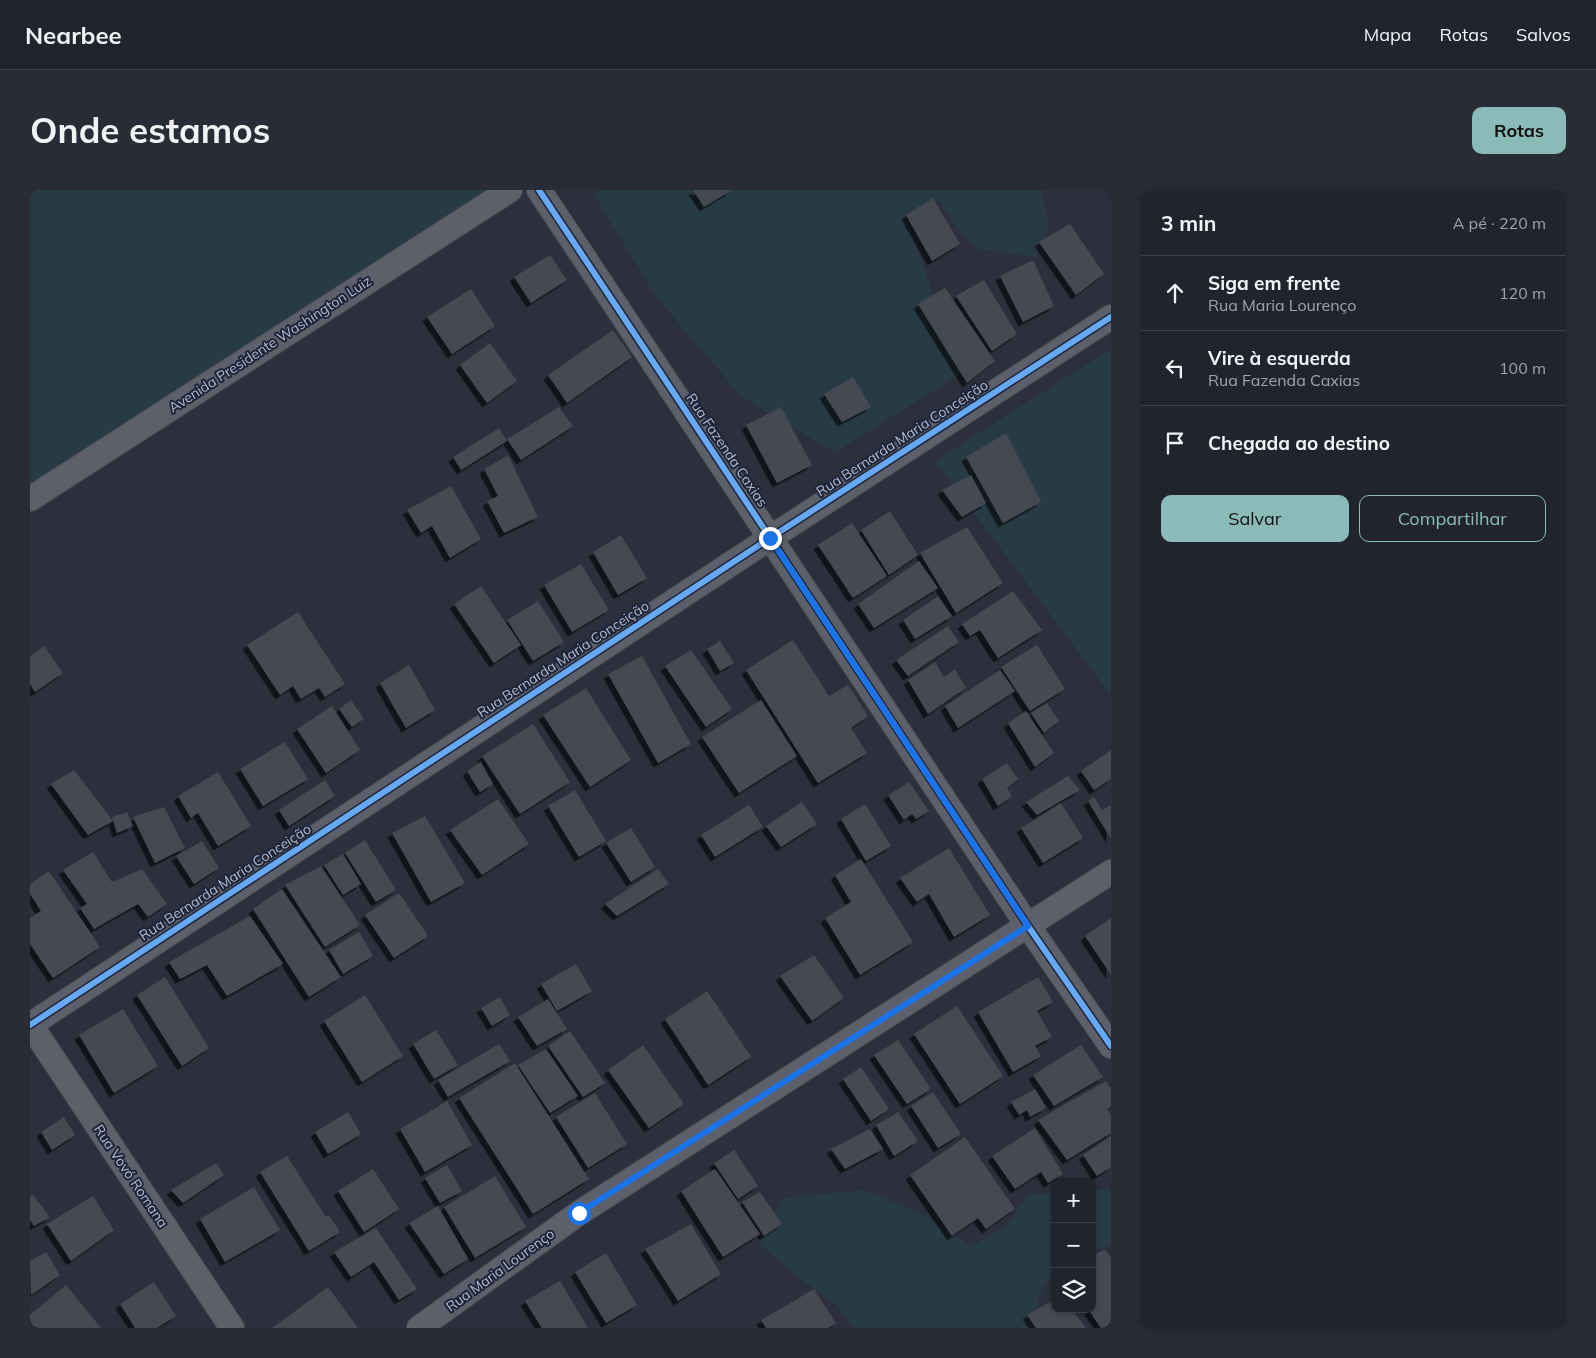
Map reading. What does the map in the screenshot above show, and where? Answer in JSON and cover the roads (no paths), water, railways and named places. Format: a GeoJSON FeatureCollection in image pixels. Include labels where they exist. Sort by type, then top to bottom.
{"type":"FeatureCollection","features":[{"type":"Feature","properties":{"kind":"street","name":"Avenida Presidente Washington Luiz"},"geometry":{"type":"LineString","coordinates":[[30,499],[510,190]]}},
{"type":"Feature","properties":{"kind":"street","name":"Rua Fazenda Caxias"},"geometry":{"type":"LineString","coordinates":[[539,190],[1028,926],[1111,1046]]}},
{"type":"Feature","properties":{"kind":"street","name":"Rua Bernarda Maria Conceição"},"geometry":{"type":"LineString","coordinates":[[30,1024],[770,538],[1111,317]]}},
{"type":"Feature","properties":{"kind":"street","name":"Rua Maria Lourenço"},"geometry":{"type":"LineString","coordinates":[[419,1328],[579,1213],[1111,872]]}},
{"type":"Feature","properties":{"kind":"street","name":"Rua Vovó Romana"},"geometry":{"type":"LineString","coordinates":[[30,1024],[232,1328]]}}]}
